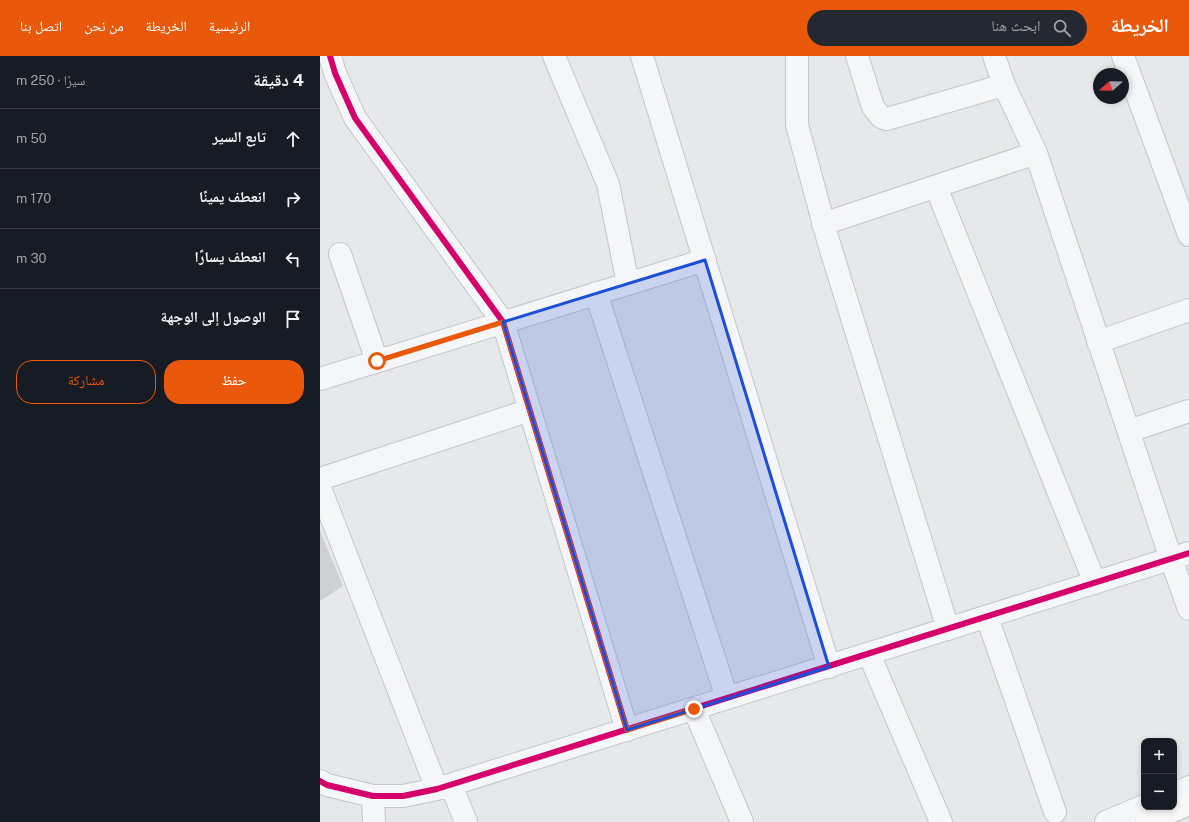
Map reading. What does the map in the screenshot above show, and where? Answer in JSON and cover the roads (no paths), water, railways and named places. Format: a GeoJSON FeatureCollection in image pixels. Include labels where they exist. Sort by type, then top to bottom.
{"type":"FeatureCollection","features":[{"type":"Feature","properties":{"kind":"highway"},"geometry":{"type":"LineString","coordinates":[[1147,822],[1189,804]]}},
{"type":"Feature","properties":{"kind":"street"},"geometry":{"type":"LineString","coordinates":[[330,56],[341,87],[355,118],[503,322],[627,730]]}},
{"type":"Feature","properties":{"kind":"street"},"geometry":{"type":"LineString","coordinates":[[554,56],[608,184],[628,284]]}},
{"type":"Feature","properties":{"kind":"street"},"geometry":{"type":"LineString","coordinates":[[642,56],[829,667]]}},
{"type":"Feature","properties":{"kind":"street"},"geometry":{"type":"LineString","coordinates":[[797,56],[796,125],[823,224],[948,629]]}},
{"type":"Feature","properties":{"kind":"street"},"geometry":{"type":"LineString","coordinates":[[857,56],[873,107],[881,117],[887,119],[1004,85]]}},
{"type":"Feature","properties":{"kind":"street"},"geometry":{"type":"LineString","coordinates":[[994,56],[1004,85],[1036,153],[1129,431],[1180,556],[1189,609]]}},
{"type":"Feature","properties":{"kind":"street"},"geometry":{"type":"LineString","coordinates":[[1123,56],[1189,235]]}},
{"type":"Feature","properties":{"kind":"street"},"geometry":{"type":"LineString","coordinates":[[823,224],[1036,153]]}},
{"type":"Feature","properties":{"kind":"street"},"geometry":{"type":"LineString","coordinates":[[936,187],[1095,583]]}},
{"type":"Feature","properties":{"kind":"street"},"geometry":{"type":"LineString","coordinates":[[340,254],[377,361]]}},
{"type":"Feature","properties":{"kind":"street"},"geometry":{"type":"LineString","coordinates":[[320,379],[705,260]]}},
{"type":"Feature","properties":{"kind":"street"},"geometry":{"type":"LineString","coordinates":[[596,293],[727,698]]}},
{"type":"Feature","properties":{"kind":"street"},"geometry":{"type":"LineString","coordinates":[[1098,342],[1189,310]]}},
{"type":"Feature","properties":{"kind":"street"},"geometry":{"type":"LineString","coordinates":[[320,480],[530,410]]}},
{"type":"Feature","properties":{"kind":"street"},"geometry":{"type":"LineString","coordinates":[[1129,431],[1189,411]]}},
{"type":"Feature","properties":{"kind":"street"},"geometry":{"type":"LineString","coordinates":[[320,488],[444,787],[466,822]]}},
{"type":"Feature","properties":{"kind":"street"},"geometry":{"type":"LineString","coordinates":[[320,781],[326,785],[373,796],[403,796],[444,787],[1180,556]]}},
{"type":"Feature","properties":{"kind":"street"},"geometry":{"type":"LineString","coordinates":[[986,617],[1055,812]]}},
{"type":"Feature","properties":{"kind":"street"},"geometry":{"type":"LineString","coordinates":[[868,654],[941,822]]}},
{"type":"Feature","properties":{"kind":"street"},"geometry":{"type":"LineString","coordinates":[[694,709],[742,822]]}},
{"type":"Feature","properties":{"kind":"street"},"geometry":{"type":"LineString","coordinates":[[1177,793],[1189,787]]}},
{"type":"Feature","properties":{"kind":"street"},"geometry":{"type":"LineString","coordinates":[[373,796],[374,822]]}},
{"type":"Feature","properties":{"kind":"street"},"geometry":{"type":"LineString","coordinates":[[1106,822],[1141,807]]}}]}
